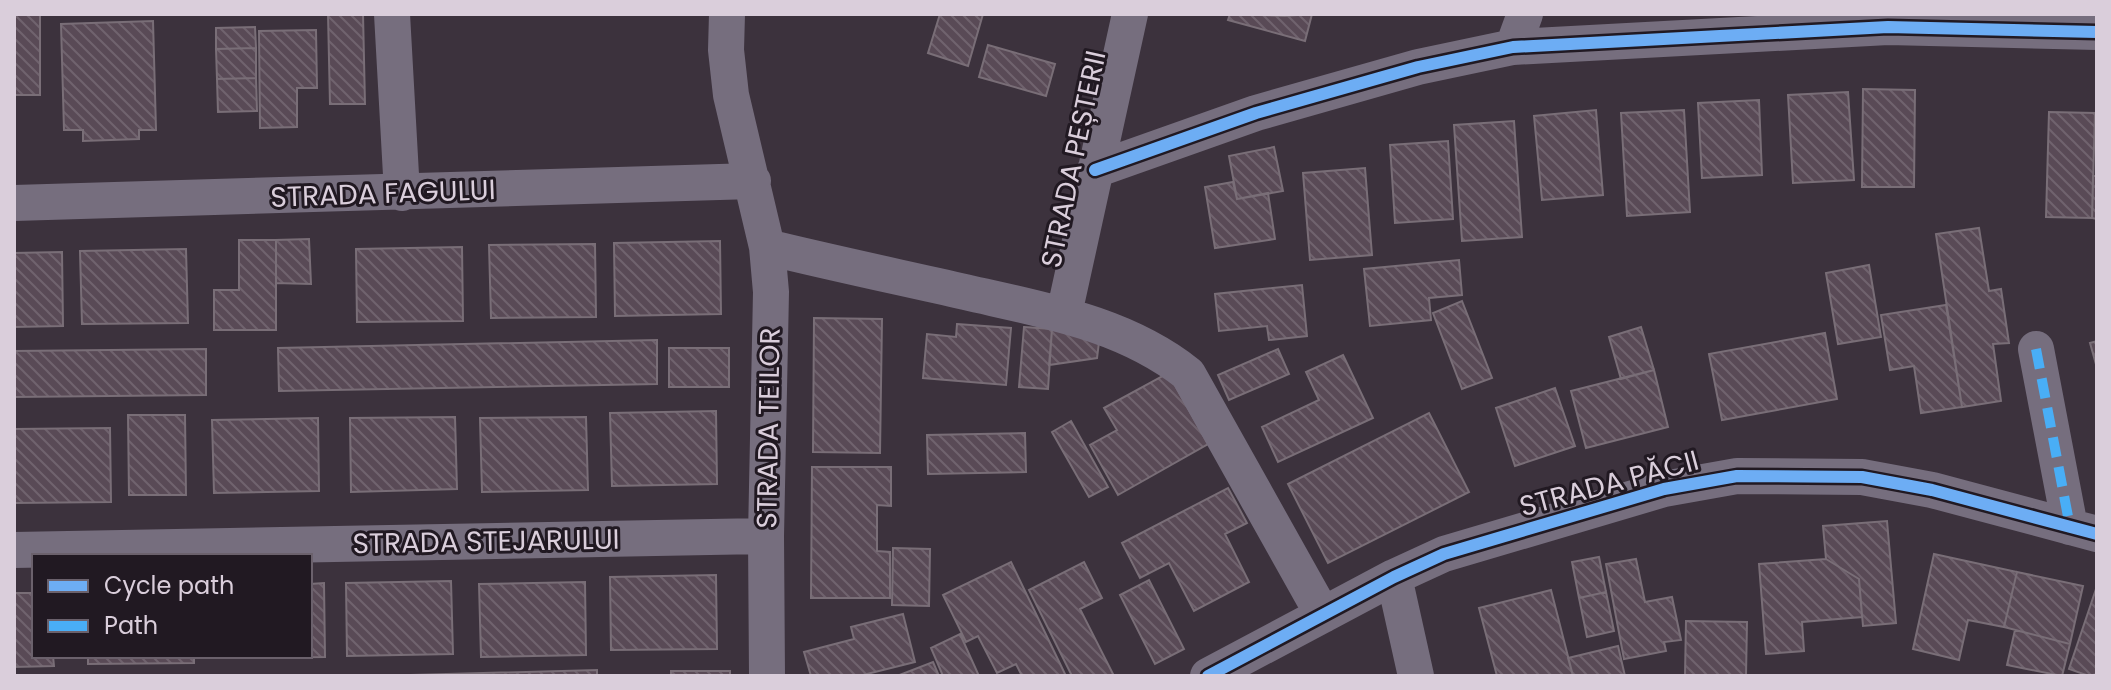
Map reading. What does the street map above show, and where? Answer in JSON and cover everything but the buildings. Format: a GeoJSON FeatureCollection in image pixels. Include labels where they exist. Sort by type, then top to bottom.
{"type":"FeatureCollection","features":[{"type":"Feature","properties":{"kind":"street"},"geometry":{"type":"LineString","coordinates":[[392,14],[402,193]]}},
{"type":"Feature","properties":{"kind":"street","name":"STRADA TEILOR"},"geometry":{"type":"LineString","coordinates":[[727,14],[726,50],[731,95],[767,247],[771,292],[766,536],[767,676]]}},
{"type":"Feature","properties":{"kind":"street","name":"STRADA PEȘTERII"},"geometry":{"type":"LineString","coordinates":[[1064,314],[1130,14]]}},
{"type":"Feature","properties":{"kind":"street"},"geometry":{"type":"LineString","coordinates":[[1095,170],[1256,113],[1418,67],[1519,31],[1890,21],[2097,32]]}},
{"type":"Feature","properties":{"kind":"street","name":"STRADA FAGULUI"},"geometry":{"type":"LineString","coordinates":[[14,203],[753,181]]}},
{"type":"Feature","properties":{"kind":"street"},"geometry":{"type":"LineString","coordinates":[[767,247],[1064,314],[1137,340],[1165,356],[1188,374],[1323,615]]}},
{"type":"Feature","properties":{"kind":"street"},"geometry":{"type":"LineString","coordinates":[[2036,349],[2084,530]]}},
{"type":"Feature","properties":{"kind":"street","name":"STRADA PĂCII"},"geometry":{"type":"LineString","coordinates":[[1208,676],[1394,577],[1444,554],[1664,489],[1737,476],[1862,477],[1932,490],[2084,530]]}},
{"type":"Feature","properties":{"kind":"street","name":"STRADA STEJARULUI"},"geometry":{"type":"LineString","coordinates":[[14,550],[766,536]]}},
{"type":"Feature","properties":{"kind":"street"},"geometry":{"type":"LineString","coordinates":[[1394,577],[1416,676]]}},
{"type":"Feature","properties":{"kind":"marked path"},"geometry":{"type":"LineString","coordinates":[[2036,349],[2070,527]]}},
{"type":"Feature","properties":{"kind":"cycle path"},"geometry":{"type":"LineString","coordinates":[[1095,170],[1256,113],[1418,67],[1513,47],[1888,27],[2097,32]]}},
{"type":"Feature","properties":{"kind":"cycle path"},"geometry":{"type":"LineString","coordinates":[[1208,676],[1394,577],[1444,554],[1664,489],[1737,476],[1862,477],[1932,490],[2097,534]]}}]}
